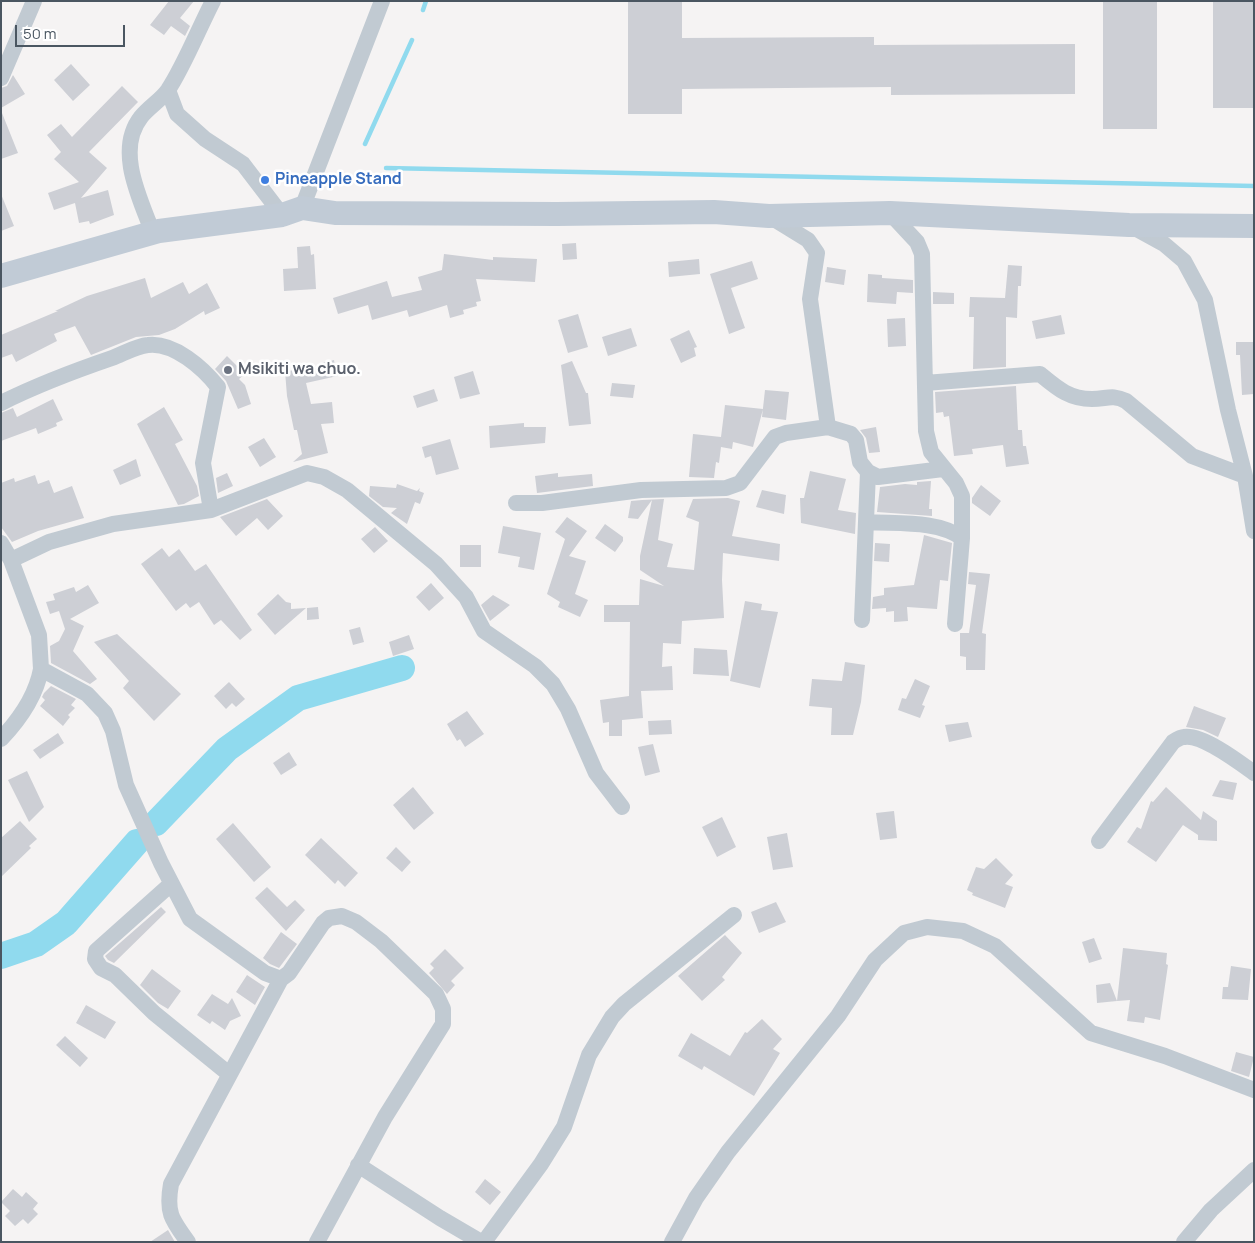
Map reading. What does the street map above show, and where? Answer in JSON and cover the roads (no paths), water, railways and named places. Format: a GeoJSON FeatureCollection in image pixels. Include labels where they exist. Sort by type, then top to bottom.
{"type":"FeatureCollection","features":[{"type":"Feature","properties":{"kind":"main road"},"geometry":{"type":"LineString","coordinates":[[1,276],[153,233],[292,212],[557,214],[714,212],[769,216],[890,213],[1129,225],[1254,226]]}},
{"type":"Feature","properties":{"kind":"street"},"geometry":{"type":"LineString","coordinates":[[1,78],[34,1]]}},
{"type":"Feature","properties":{"kind":"street"},"geometry":{"type":"LineString","coordinates":[[153,233],[138,196],[130,157],[130,136],[140,117],[168,90],[213,1]]}},
{"type":"Feature","properties":{"kind":"street"},"geometry":{"type":"LineString","coordinates":[[168,90],[177,114],[205,139],[243,164],[292,212],[382,1]]}},
{"type":"Feature","properties":{"kind":"street"},"geometry":{"type":"LineString","coordinates":[[890,213],[917,242],[922,254],[926,431],[931,452],[956,483],[962,496],[962,538],[955,624]]}},
{"type":"Feature","properties":{"kind":"street"},"geometry":{"type":"LineString","coordinates":[[769,216],[808,240],[817,253],[810,299],[828,427]]}},
{"type":"Feature","properties":{"kind":"street"},"geometry":{"type":"LineString","coordinates":[[1129,225],[1164,244],[1184,261],[1205,300],[1228,410],[1245,476],[1254,531]]}},
{"type":"Feature","properties":{"kind":"street"},"geometry":{"type":"LineString","coordinates":[[1,403],[59,377],[148,344],[166,347],[183,355],[210,377],[218,387],[203,463],[211,510]]}},
{"type":"Feature","properties":{"kind":"street"},"geometry":{"type":"LineString","coordinates":[[926,383],[1040,374],[1062,393],[1091,399],[1116,396],[1126,401],[1192,456],[1245,476]]}},
{"type":"Feature","properties":{"kind":"street"},"geometry":{"type":"LineString","coordinates":[[516,503],[542,503],[641,490],[726,488],[740,483],[775,437],[786,433],[828,427],[851,434],[856,440],[860,462],[868,472],[878,478],[943,469]]}},
{"type":"Feature","properties":{"kind":"street"},"geometry":{"type":"LineString","coordinates":[[862,620],[868,522],[868,472]]}},
{"type":"Feature","properties":{"kind":"street"},"geometry":{"type":"LineString","coordinates":[[11,560],[49,542],[113,524],[211,510],[307,473],[324,477],[347,490],[436,564],[466,598],[484,631],[535,666],[554,684],[568,709],[596,772],[622,807]]}},
{"type":"Feature","properties":{"kind":"street"},"geometry":{"type":"LineString","coordinates":[[868,522],[934,527],[953,532],[962,538]]}},
{"type":"Feature","properties":{"kind":"street"},"geometry":{"type":"LineString","coordinates":[[1,543],[11,560],[39,635],[40,669],[38,686],[14,725],[1,739]]}},
{"type":"Feature","properties":{"kind":"street"},"geometry":{"type":"LineString","coordinates":[[40,669],[87,694],[106,713],[113,731],[126,785],[171,884],[190,919],[265,973],[281,979]]}},
{"type":"Feature","properties":{"kind":"street"},"geometry":{"type":"LineString","coordinates":[[1099,841],[1173,742],[1185,736],[1203,741],[1227,753],[1254,772]]}},
{"type":"Feature","properties":{"kind":"street"},"geometry":{"type":"LineString","coordinates":[[171,884],[96,951],[95,959],[101,968],[115,975],[154,1013],[229,1074]]}},
{"type":"Feature","properties":{"kind":"street"},"geometry":{"type":"LineString","coordinates":[[358,1165],[482,1242],[541,1164],[564,1127],[589,1055],[612,1017],[624,1004],[734,915]]}},
{"type":"Feature","properties":{"kind":"street"},"geometry":{"type":"LineString","coordinates":[[188,1242],[169,1214],[168,1202],[171,1184],[281,979],[289,973],[323,923],[329,918],[342,916],[356,922],[381,941],[436,994],[443,1009],[443,1024],[358,1165],[317,1242]]}},
{"type":"Feature","properties":{"kind":"street"},"geometry":{"type":"LineString","coordinates":[[672,1242],[696,1198],[728,1152],[838,1016],[875,960],[904,933],[926,926],[963,931],[995,946],[1090,1033],[1165,1056],[1254,1090]]}},
{"type":"Feature","properties":{"kind":"street"},"geometry":{"type":"LineString","coordinates":[[1184,1242],[1211,1210],[1254,1170]]}},
{"type":"Feature","properties":{"kind":"waterway"},"geometry":{"type":"LineString","coordinates":[[423,10],[426,1]]}},
{"type":"Feature","properties":{"kind":"waterway"},"geometry":{"type":"LineString","coordinates":[[365,144],[412,40]]}},
{"type":"Feature","properties":{"kind":"waterway"},"geometry":{"type":"LineString","coordinates":[[386,168],[1254,186]]}},
{"type":"Feature","properties":{"kind":"waterway"},"geometry":{"type":"LineString","coordinates":[[156,823],[227,749],[298,698],[402,668]]}},
{"type":"Feature","properties":{"kind":"waterway"},"geometry":{"type":"LineString","coordinates":[[1,956],[36,944],[66,923],[137,842]]}},
{"type":"Feature","properties":{"kind":"place","name":"Pineapple Stand"},"geometry":{"type":"Point","coordinates":[265,180]}},
{"type":"Feature","properties":{"kind":"place","name":"Msikiti wa chuo."},"geometry":{"type":"Point","coordinates":[228,370]}}]}
